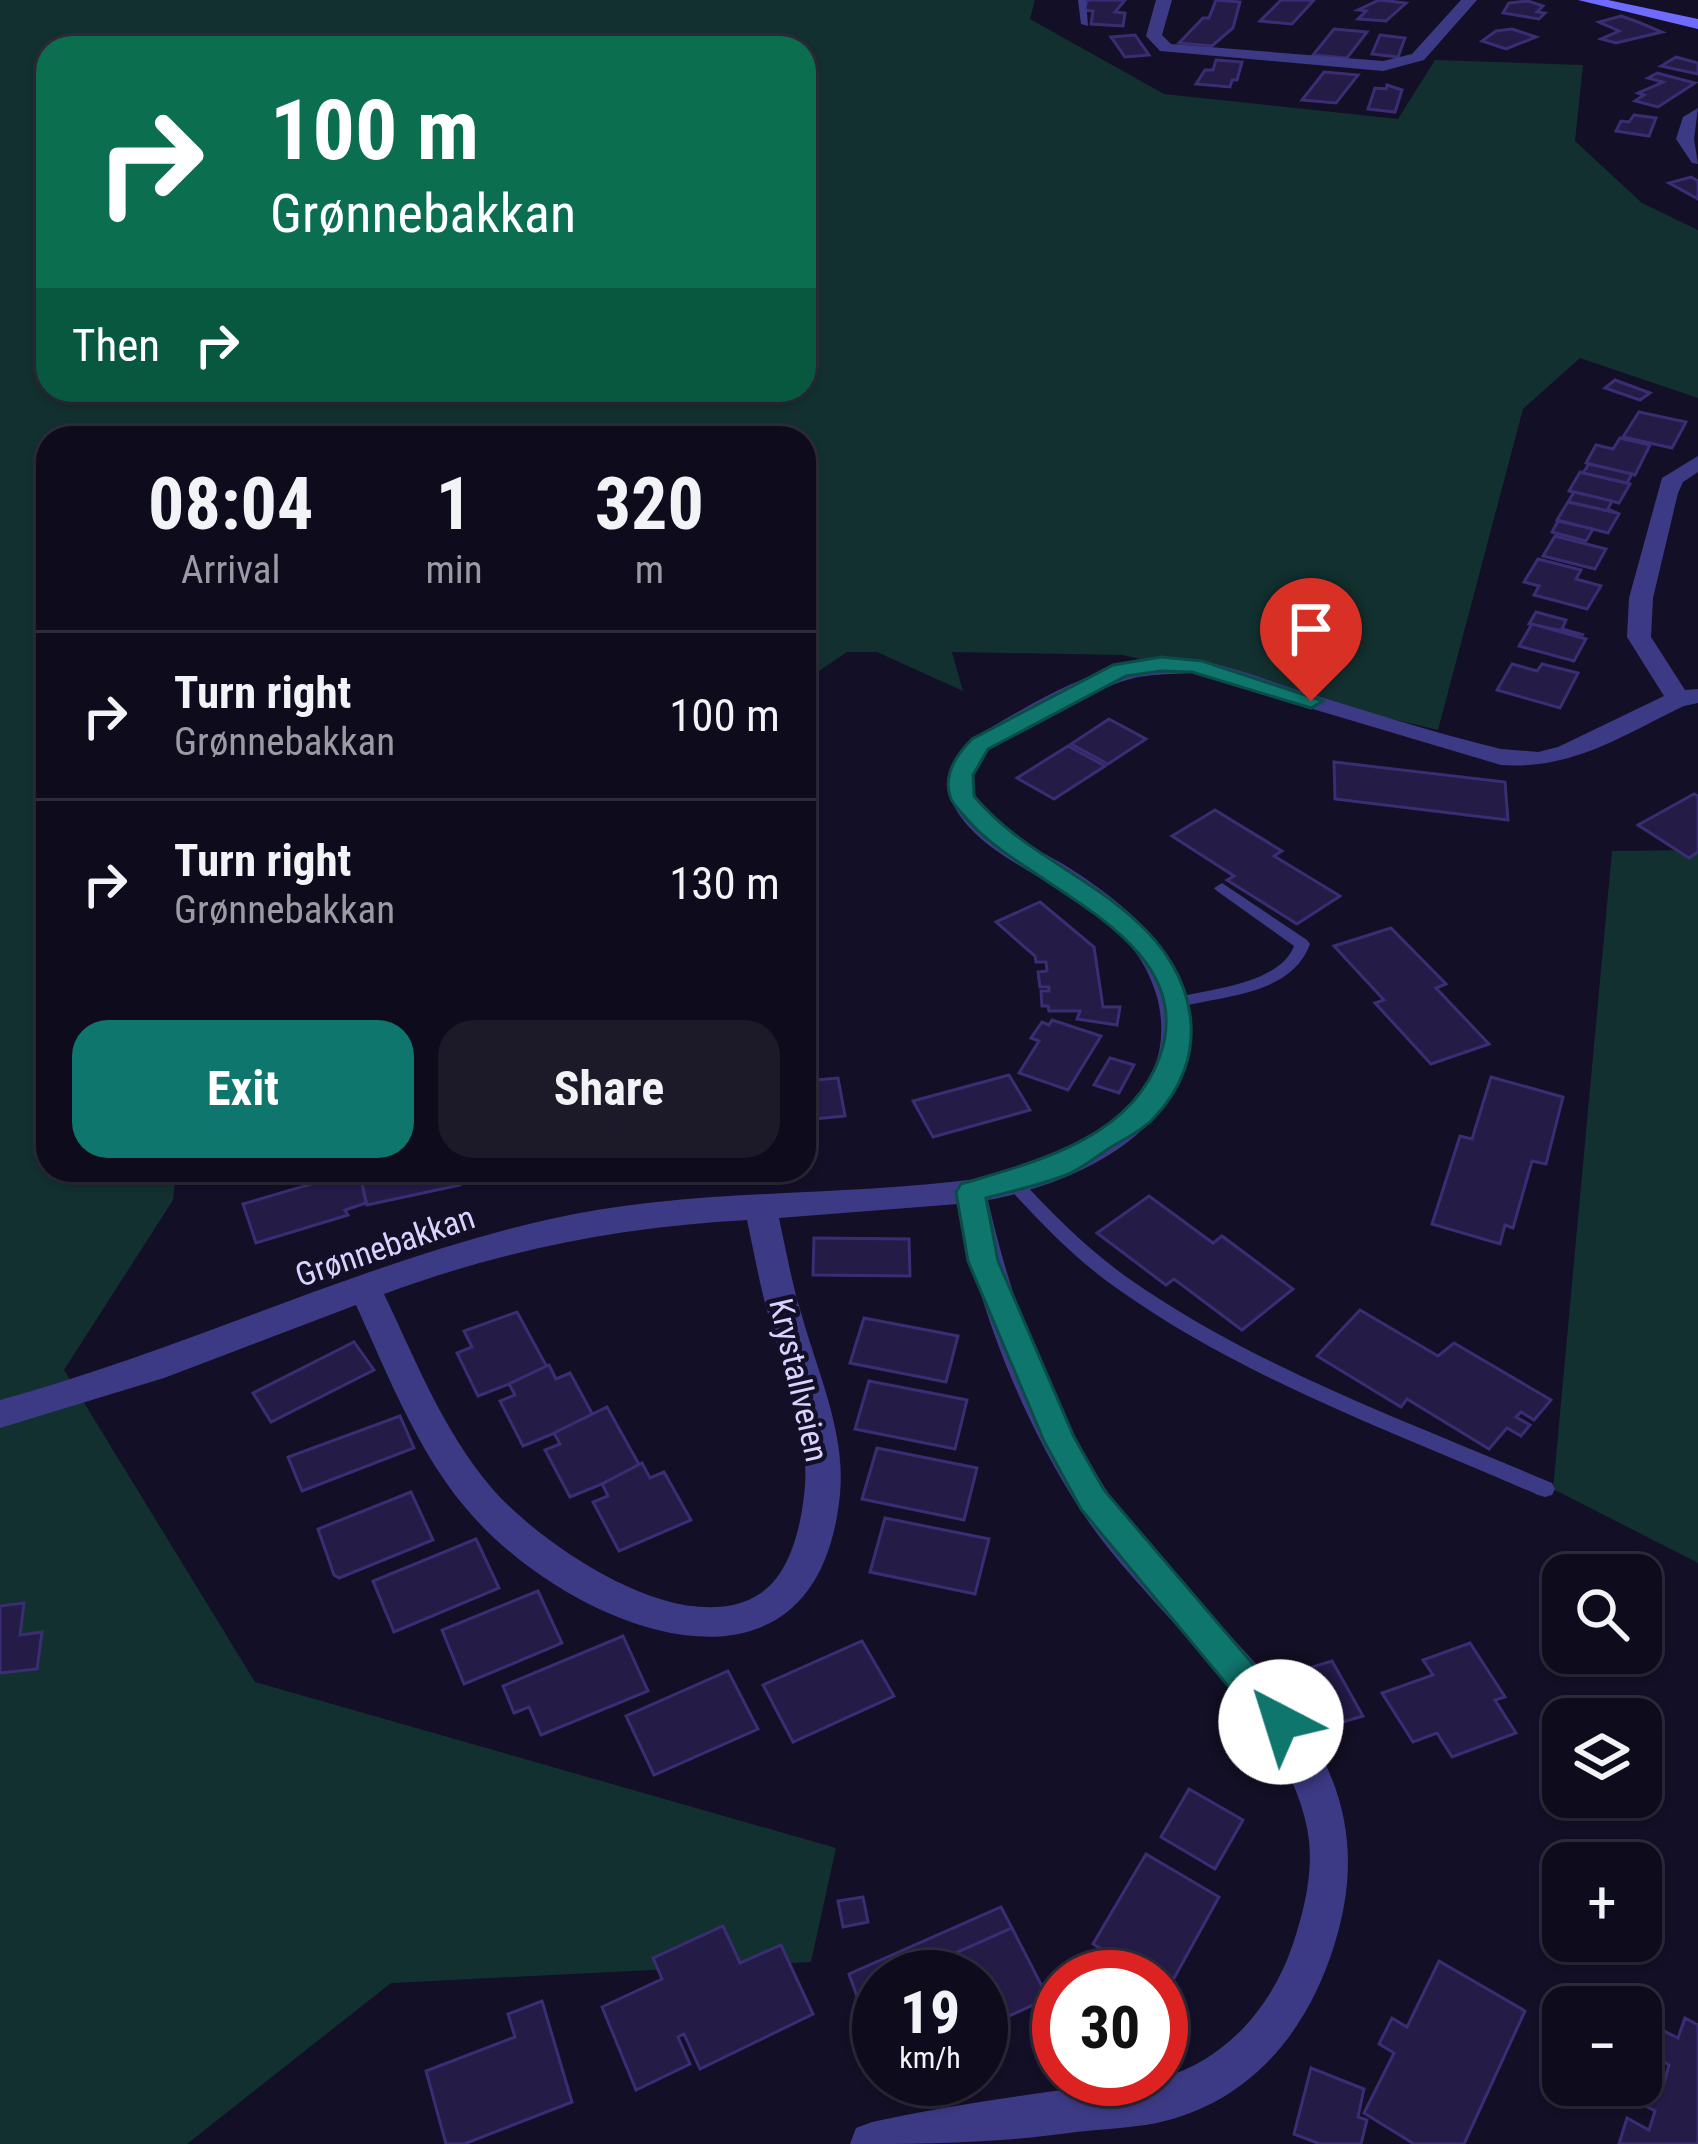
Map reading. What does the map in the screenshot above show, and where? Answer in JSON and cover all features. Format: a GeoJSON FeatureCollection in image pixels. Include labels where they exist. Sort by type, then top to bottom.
{"type":"FeatureCollection","features":[{"type":"Feature","properties":{"kind":"street"},"geometry":{"type":"LineString","coordinates":[[1164,0],[1154,36],[1166,48],[1383,66],[1408,62],[1448,29],[1469,0]]}},
{"type":"Feature","properties":{"kind":"street"},"geometry":{"type":"LineString","coordinates":[[1586,0],[1698,24]]}},
{"type":"Feature","properties":{"kind":"street"},"geometry":{"type":"LineString","coordinates":[[1698,113],[1689,121],[1684,139],[1698,159]]}},
{"type":"Feature","properties":{"kind":"street"},"geometry":{"type":"LineString","coordinates":[[1176,1003],[1163,969],[1130,928],[1055,871],[991,832],[973,814],[962,797],[961,775],[967,757],[980,744],[1100,679],[1120,670],[1161,664],[1228,674],[1395,728],[1520,759],[1539,760],[1567,752],[1688,697],[1639,637],[1641,598],[1666,494],[1673,478],[1698,464]]}},
{"type":"Feature","properties":{"kind":"street","name":"Grønnebakkan"},"geometry":{"type":"LineString","coordinates":[[0,1414],[170,1362],[438,1260],[549,1232],[615,1219],[971,1192],[1059,1167],[1142,1114],[1168,1073],[1180,1037],[1176,1003]]}},
{"type":"Feature","properties":{"kind":"street"},"geometry":{"type":"LineString","coordinates":[[872,2144],[929,2131],[1169,2098],[1226,2072],[1294,1997],[1317,1948],[1327,1885],[1328,1810],[1313,1773],[1281,1722],[1093,1500],[1060,1441],[991,1281],[971,1192]]}},
{"type":"Feature","properties":{"kind":"street","name":"Krystallveien"},"geometry":{"type":"LineString","coordinates":[[364,1287],[409,1384],[448,1452],[477,1496],[512,1534],[552,1566],[634,1609],[680,1619],[735,1621],[774,1609],[791,1592],[806,1569],[822,1497],[814,1415],[761,1209]]}},
{"type":"Feature","properties":{"kind":"lane"},"geometry":{"type":"LineString","coordinates":[[1082,0],[1085,24]]}},
{"type":"Feature","properties":{"kind":"lane"},"geometry":{"type":"LineString","coordinates":[[1176,1003],[1270,979],[1295,966],[1302,953],[1302,944],[1222,888]]}},
{"type":"Feature","properties":{"kind":"lane"},"geometry":{"type":"LineString","coordinates":[[1013,1182],[1072,1244],[1139,1293],[1230,1348],[1545,1489]]}},
{"type":"Feature","properties":{"kind":"green space"},"geometry":{"type":"Polygon","coordinates":[[[0,0],[1035,0],[1030,19],[1164,94],[1398,119],[1435,60],[1583,65],[1575,141],[1642,203],[1698,230],[1698,398],[1580,358],[1523,409],[1438,730],[1123,655],[952,652],[963,691],[877,652],[847,652],[816,673],[816,426],[36,426],[36,1182],[175,1182],[173,1200],[64,1370],[255,1682],[836,1848],[811,1962],[391,1983],[187,2144],[0,2144],[0,0]]]}},
{"type":"Feature","properties":{"kind":"green space"},"geometry":{"type":"Polygon","coordinates":[[[1698,850],[1698,1563],[1553,1489],[1612,851],[1698,850]]]}},
{"type":"Feature","properties":{"kind":"building"},"geometry":{"type":"Polygon","coordinates":[[[1088,0],[1125,0],[1115,12],[1125,13],[1123,26],[1091,24],[1093,11],[1083,10],[1088,0]]]}},
{"type":"Feature","properties":{"kind":"building"},"geometry":{"type":"Polygon","coordinates":[[[1216,0],[1240,2],[1233,28],[1212,46],[1179,43],[1203,18],[1209,18],[1216,0]]]}},
{"type":"Feature","properties":{"kind":"building"},"geometry":{"type":"Polygon","coordinates":[[[1281,0],[1314,0],[1292,24],[1260,21],[1281,0]]]}},
{"type":"Feature","properties":{"kind":"building"},"geometry":{"type":"Polygon","coordinates":[[[1379,0],[1406,3],[1386,21],[1358,19],[1366,11],[1358,10],[1379,0]]]}},
{"type":"Feature","properties":{"kind":"building"},"geometry":{"type":"Polygon","coordinates":[[[1528,1],[1543,6],[1537,12],[1545,13],[1539,19],[1503,13],[1509,3],[1528,1]]]}},
{"type":"Feature","properties":{"kind":"building"},"geometry":{"type":"Polygon","coordinates":[[[1621,16],[1662,32],[1616,43],[1601,39],[1619,31],[1599,22],[1621,16]]]}},
{"type":"Feature","properties":{"kind":"building"},"geometry":{"type":"Polygon","coordinates":[[[1334,29],[1367,32],[1347,58],[1313,55],[1334,29]]]}},
{"type":"Feature","properties":{"kind":"building"},"geometry":{"type":"Polygon","coordinates":[[[1512,29],[1536,37],[1506,49],[1482,41],[1496,31],[1512,29]]]}},
{"type":"Feature","properties":{"kind":"building"},"geometry":{"type":"Polygon","coordinates":[[[1135,35],[1149,55],[1125,57],[1111,37],[1135,35]]]}},
{"type":"Feature","properties":{"kind":"building"},"geometry":{"type":"Polygon","coordinates":[[[1380,35],[1405,38],[1398,57],[1372,54],[1380,35]]]}},
{"type":"Feature","properties":{"kind":"building"},"geometry":{"type":"Polygon","coordinates":[[[1676,57],[1698,63],[1698,74],[1661,66],[1676,57]]]}},
{"type":"Feature","properties":{"kind":"building"},"geometry":{"type":"Polygon","coordinates":[[[1216,60],[1242,62],[1237,80],[1230,87],[1196,84],[1205,70],[1213,70],[1216,60]]]}},
{"type":"Feature","properties":{"kind":"building"},"geometry":{"type":"Polygon","coordinates":[[[1324,72],[1358,75],[1336,103],[1302,100],[1324,72]]]}},
{"type":"Feature","properties":{"kind":"building"},"geometry":{"type":"Polygon","coordinates":[[[1657,73],[1695,83],[1658,107],[1635,101],[1644,95],[1638,93],[1663,82],[1648,78],[1657,73]]]}},
{"type":"Feature","properties":{"kind":"building"},"geometry":{"type":"Polygon","coordinates":[[[1387,85],[1402,90],[1395,112],[1368,109],[1375,88],[1386,89],[1387,85]]]}},
{"type":"Feature","properties":{"kind":"building"},"geometry":{"type":"Polygon","coordinates":[[[1634,115],[1656,118],[1649,136],[1616,131],[1621,121],[1629,122],[1634,115]]]}},
{"type":"Feature","properties":{"kind":"building"},"geometry":{"type":"Polygon","coordinates":[[[1691,177],[1698,181],[1698,199],[1669,183],[1691,177]]]}},
{"type":"Feature","properties":{"kind":"building"},"geometry":{"type":"Polygon","coordinates":[[[1615,380],[1650,393],[1640,400],[1605,388],[1615,380]]]}},
{"type":"Feature","properties":{"kind":"building"},"geometry":{"type":"Polygon","coordinates":[[[1639,412],[1686,422],[1672,448],[1623,437],[1639,412]]]}},
{"type":"Feature","properties":{"kind":"building"},"geometry":{"type":"Polygon","coordinates":[[[1620,438],[1650,445],[1635,475],[1586,463],[1596,445],[1613,449],[1620,438]]]}},
{"type":"Feature","properties":{"kind":"building"},"geometry":{"type":"Polygon","coordinates":[[[1589,464],[1632,474],[1627,483],[1583,473],[1589,464]]]}},
{"type":"Feature","properties":{"kind":"building"},"geometry":{"type":"Polygon","coordinates":[[[1580,472],[1630,484],[1619,503],[1569,491],[1580,472]]]}},
{"type":"Feature","properties":{"kind":"building"},"geometry":{"type":"Polygon","coordinates":[[[1574,492],[1612,501],[1608,509],[1617,513],[1568,502],[1574,492]]]}},
{"type":"Feature","properties":{"kind":"building"},"geometry":{"type":"Polygon","coordinates":[[[1568,502],[1619,514],[1608,533],[1557,520],[1568,502]]]}},
{"type":"Feature","properties":{"kind":"building"},"geometry":{"type":"Polygon","coordinates":[[[1558,521],[1593,529],[1586,541],[1552,532],[1558,521]]]}},
{"type":"Feature","properties":{"kind":"building"},"geometry":{"type":"Polygon","coordinates":[[[1555,536],[1606,549],[1595,569],[1543,556],[1555,536]]]}},
{"type":"Feature","properties":{"kind":"building"},"geometry":{"type":"Polygon","coordinates":[[[1538,559],[1581,570],[1576,579],[1601,586],[1587,609],[1534,595],[1539,586],[1524,582],[1538,559]]]}},
{"type":"Feature","properties":{"kind":"building"},"geometry":{"type":"Polygon","coordinates":[[[1536,612],[1566,620],[1562,629],[1584,635],[1529,624],[1536,612]]]}},
{"type":"Feature","properties":{"kind":"building"},"geometry":{"type":"Polygon","coordinates":[[[1532,624],[1586,639],[1574,661],[1519,646],[1532,624]]]}},
{"type":"Feature","properties":{"kind":"building"},"geometry":{"type":"Polygon","coordinates":[[[1512,664],[1537,671],[1542,664],[1578,673],[1560,708],[1497,690],[1512,664]]]}},
{"type":"Feature","properties":{"kind":"building"},"geometry":{"type":"Polygon","coordinates":[[[1109,719],[1146,739],[1108,764],[1071,744],[1109,719]]]}},
{"type":"Feature","properties":{"kind":"building"},"geometry":{"type":"Polygon","coordinates":[[[1068,746],[1105,766],[1054,799],[1017,778],[1068,746]]]}},
{"type":"Feature","properties":{"kind":"building"},"geometry":{"type":"Polygon","coordinates":[[[1334,762],[1505,782],[1508,820],[1335,799],[1334,762]]]}},
{"type":"Feature","properties":{"kind":"building"},"geometry":{"type":"Polygon","coordinates":[[[1698,796],[1698,852],[1689,858],[1638,825],[1698,796]]]}},
{"type":"Feature","properties":{"kind":"building"},"geometry":{"type":"Polygon","coordinates":[[[1215,810],[1282,851],[1274,856],[1340,896],[1297,924],[1227,880],[1234,876],[1172,836],[1215,810]]]}},
{"type":"Feature","properties":{"kind":"building"},"geometry":{"type":"Polygon","coordinates":[[[1040,902],[1094,947],[1103,1007],[1120,1007],[1117,1025],[1077,1019],[1080,1011],[1049,1011],[1042,1006],[1041,991],[1049,987],[1040,987],[1038,972],[1047,971],[1046,962],[1036,962],[996,922],[1040,902]]]}},
{"type":"Feature","properties":{"kind":"building"},"geometry":{"type":"Polygon","coordinates":[[[1391,928],[1446,984],[1436,988],[1489,1044],[1431,1064],[1375,1003],[1384,1000],[1334,946],[1391,928]]]}},
{"type":"Feature","properties":{"kind":"building"},"geometry":{"type":"Polygon","coordinates":[[[1052,1020],[1101,1036],[1068,1090],[1019,1073],[1039,1041],[1031,1038],[1042,1022],[1049,1025],[1052,1020]]]}},
{"type":"Feature","properties":{"kind":"building"},"geometry":{"type":"Polygon","coordinates":[[[1110,1058],[1134,1065],[1119,1093],[1094,1085],[1110,1058]]]}},
{"type":"Feature","properties":{"kind":"building"},"geometry":{"type":"Polygon","coordinates":[[[1009,1075],[1030,1110],[933,1137],[913,1101],[1009,1075]]]}},
{"type":"Feature","properties":{"kind":"building"},"geometry":{"type":"Polygon","coordinates":[[[1491,1077],[1563,1097],[1546,1164],[1532,1161],[1513,1228],[1505,1225],[1500,1244],[1432,1224],[1460,1136],[1472,1139],[1491,1077]]]}},
{"type":"Feature","properties":{"kind":"building"},"geometry":{"type":"Polygon","coordinates":[[[838,1078],[845,1116],[816,1119],[816,1080],[838,1078]]]}},
{"type":"Feature","properties":{"kind":"building"},"geometry":{"type":"Polygon","coordinates":[[[318,1182],[362,1182],[366,1203],[345,1210],[348,1215],[256,1243],[243,1204],[318,1182]]]}},
{"type":"Feature","properties":{"kind":"building"},"geometry":{"type":"Polygon","coordinates":[[[362,1182],[460,1185],[367,1205],[362,1182]]]}},
{"type":"Feature","properties":{"kind":"building"},"geometry":{"type":"Polygon","coordinates":[[[1149,1196],[1213,1243],[1222,1236],[1293,1289],[1242,1330],[1174,1279],[1166,1285],[1097,1233],[1149,1196]]]}},
{"type":"Feature","properties":{"kind":"building"},"geometry":{"type":"Polygon","coordinates":[[[814,1238],[909,1239],[910,1276],[813,1275],[814,1238]]]}},
{"type":"Feature","properties":{"kind":"building"},"geometry":{"type":"Polygon","coordinates":[[[1360,1310],[1438,1356],[1454,1343],[1551,1400],[1534,1420],[1521,1412],[1516,1417],[1530,1425],[1521,1436],[1507,1428],[1489,1449],[1407,1399],[1401,1407],[1317,1356],[1360,1310]]]}},
{"type":"Feature","properties":{"kind":"building"},"geometry":{"type":"Polygon","coordinates":[[[517,1312],[548,1369],[478,1396],[457,1353],[472,1347],[464,1331],[517,1312]]]}},
{"type":"Feature","properties":{"kind":"building"},"geometry":{"type":"Polygon","coordinates":[[[864,1318],[958,1336],[946,1382],[850,1363],[864,1318]]]}},
{"type":"Feature","properties":{"kind":"building"},"geometry":{"type":"Polygon","coordinates":[[[354,1342],[374,1370],[271,1422],[253,1393],[354,1342]]]}},
{"type":"Feature","properties":{"kind":"building"},"geometry":{"type":"Polygon","coordinates":[[[549,1365],[556,1379],[570,1373],[594,1417],[523,1446],[500,1401],[515,1395],[509,1384],[549,1365]]]}},
{"type":"Feature","properties":{"kind":"building"},"geometry":{"type":"Polygon","coordinates":[[[869,1381],[967,1400],[955,1449],[855,1429],[869,1381]]]}},
{"type":"Feature","properties":{"kind":"building"},"geometry":{"type":"Polygon","coordinates":[[[607,1407],[641,1468],[570,1497],[545,1450],[560,1444],[554,1433],[607,1407]]]}},
{"type":"Feature","properties":{"kind":"building"},"geometry":{"type":"Polygon","coordinates":[[[400,1416],[414,1448],[302,1491],[288,1457],[400,1416]]]}},
{"type":"Feature","properties":{"kind":"building"},"geometry":{"type":"Polygon","coordinates":[[[877,1448],[977,1468],[964,1520],[862,1499],[877,1448]]]}},
{"type":"Feature","properties":{"kind":"building"},"geometry":{"type":"Polygon","coordinates":[[[642,1463],[650,1478],[664,1472],[691,1520],[619,1551],[593,1502],[608,1496],[602,1484],[642,1463]]]}},
{"type":"Feature","properties":{"kind":"building"},"geometry":{"type":"Polygon","coordinates":[[[411,1492],[433,1540],[339,1578],[334,1575],[318,1529],[411,1492]]]}},
{"type":"Feature","properties":{"kind":"building"},"geometry":{"type":"Polygon","coordinates":[[[885,1518],[989,1539],[975,1594],[870,1572],[885,1518]]]}},
{"type":"Feature","properties":{"kind":"building"},"geometry":{"type":"Polygon","coordinates":[[[476,1539],[499,1588],[394,1632],[373,1581],[476,1539]]]}},
{"type":"Feature","properties":{"kind":"building"},"geometry":{"type":"Polygon","coordinates":[[[538,1591],[562,1643],[464,1684],[442,1630],[538,1591]]]}},
{"type":"Feature","properties":{"kind":"building"},"geometry":{"type":"Polygon","coordinates":[[[24,1603],[20,1635],[42,1632],[37,1669],[0,1673],[0,1606],[24,1603]]]}},
{"type":"Feature","properties":{"kind":"building"},"geometry":{"type":"Polygon","coordinates":[[[623,1636],[648,1691],[541,1735],[529,1707],[514,1713],[503,1686],[623,1636]]]}},
{"type":"Feature","properties":{"kind":"building"},"geometry":{"type":"Polygon","coordinates":[[[862,1641],[894,1696],[793,1742],[763,1685],[862,1641]]]}},
{"type":"Feature","properties":{"kind":"building"},"geometry":{"type":"Polygon","coordinates":[[[1470,1643],[1505,1697],[1495,1700],[1516,1733],[1452,1757],[1437,1733],[1413,1742],[1382,1693],[1433,1675],[1423,1660],[1470,1643]]]}},
{"type":"Feature","properties":{"kind":"building"},"geometry":{"type":"Polygon","coordinates":[[[1332,1661],[1363,1716],[1326,1727],[1296,1672],[1332,1661]]]}},
{"type":"Feature","properties":{"kind":"building"},"geometry":{"type":"Polygon","coordinates":[[[728,1671],[758,1729],[654,1775],[626,1716],[728,1671]]]}},
{"type":"Feature","properties":{"kind":"building"},"geometry":{"type":"Polygon","coordinates":[[[1189,1789],[1243,1820],[1215,1869],[1161,1837],[1189,1789]]]}},
{"type":"Feature","properties":{"kind":"building"},"geometry":{"type":"Polygon","coordinates":[[[1146,1854],[1219,1897],[1188,1953],[1103,1950],[1093,1944],[1146,1854]]]}},
{"type":"Feature","properties":{"kind":"building"},"geometry":{"type":"Polygon","coordinates":[[[863,1897],[868,1922],[843,1927],[838,1901],[863,1897]]]}},
{"type":"Feature","properties":{"kind":"building"},"geometry":{"type":"Polygon","coordinates":[[[1001,1907],[1012,1928],[962,1950],[903,1950],[1001,1907]]]}},
{"type":"Feature","properties":{"kind":"building"},"geometry":{"type":"Polygon","coordinates":[[[723,1926],[740,1963],[781,1945],[813,2014],[700,2069],[684,2034],[678,2037],[690,2064],[636,2090],[602,2007],[662,1979],[653,1958],[723,1926]]]}},
{"type":"Feature","properties":{"kind":"building"},"geometry":{"type":"Polygon","coordinates":[[[1012,1928],[1032,1967],[1032,2005],[1008,2017],[1008,1950],[962,1950],[1012,1928]]]}},
{"type":"Feature","properties":{"kind":"building"},"geometry":{"type":"Polygon","coordinates":[[[1439,1961],[1525,2011],[1464,2144],[1414,2144],[1364,2113],[1394,2053],[1379,2044],[1392,2018],[1407,2027],[1439,1961]]]}},
{"type":"Feature","properties":{"kind":"building"},"geometry":{"type":"Polygon","coordinates":[[[542,2001],[572,2102],[464,2144],[446,2144],[426,2071],[515,2037],[508,2014],[542,2001]]]}},
{"type":"Feature","properties":{"kind":"building"},"geometry":{"type":"Polygon","coordinates":[[[1685,2018],[1698,2025],[1698,2144],[1619,2144],[1627,2118],[1649,2130],[1655,2111],[1645,2106],[1662,2106],[1662,2082],[1669,2065],[1662,2061],[1662,2030],[1678,2038],[1685,2018]]]}},
{"type":"Feature","properties":{"kind":"building"},"geometry":{"type":"Polygon","coordinates":[[[1311,2068],[1364,2089],[1358,2117],[1367,2120],[1361,2144],[1320,2144],[1294,2134],[1311,2068]]]}},
{"type":"Feature","properties":{"kind":"route"},"geometry":{"type":"LineString","coordinates":[[1281,1722],[1093,1500],[1060,1441],[983,1261],[971,1192],[1059,1167],[1142,1114],[1168,1073],[1180,1037],[1176,1003],[1163,969],[1130,928],[1055,871],[991,832],[962,797],[961,775],[967,757],[980,744],[1120,670],[1161,664],[1194,666],[1311,701]]}}]}
